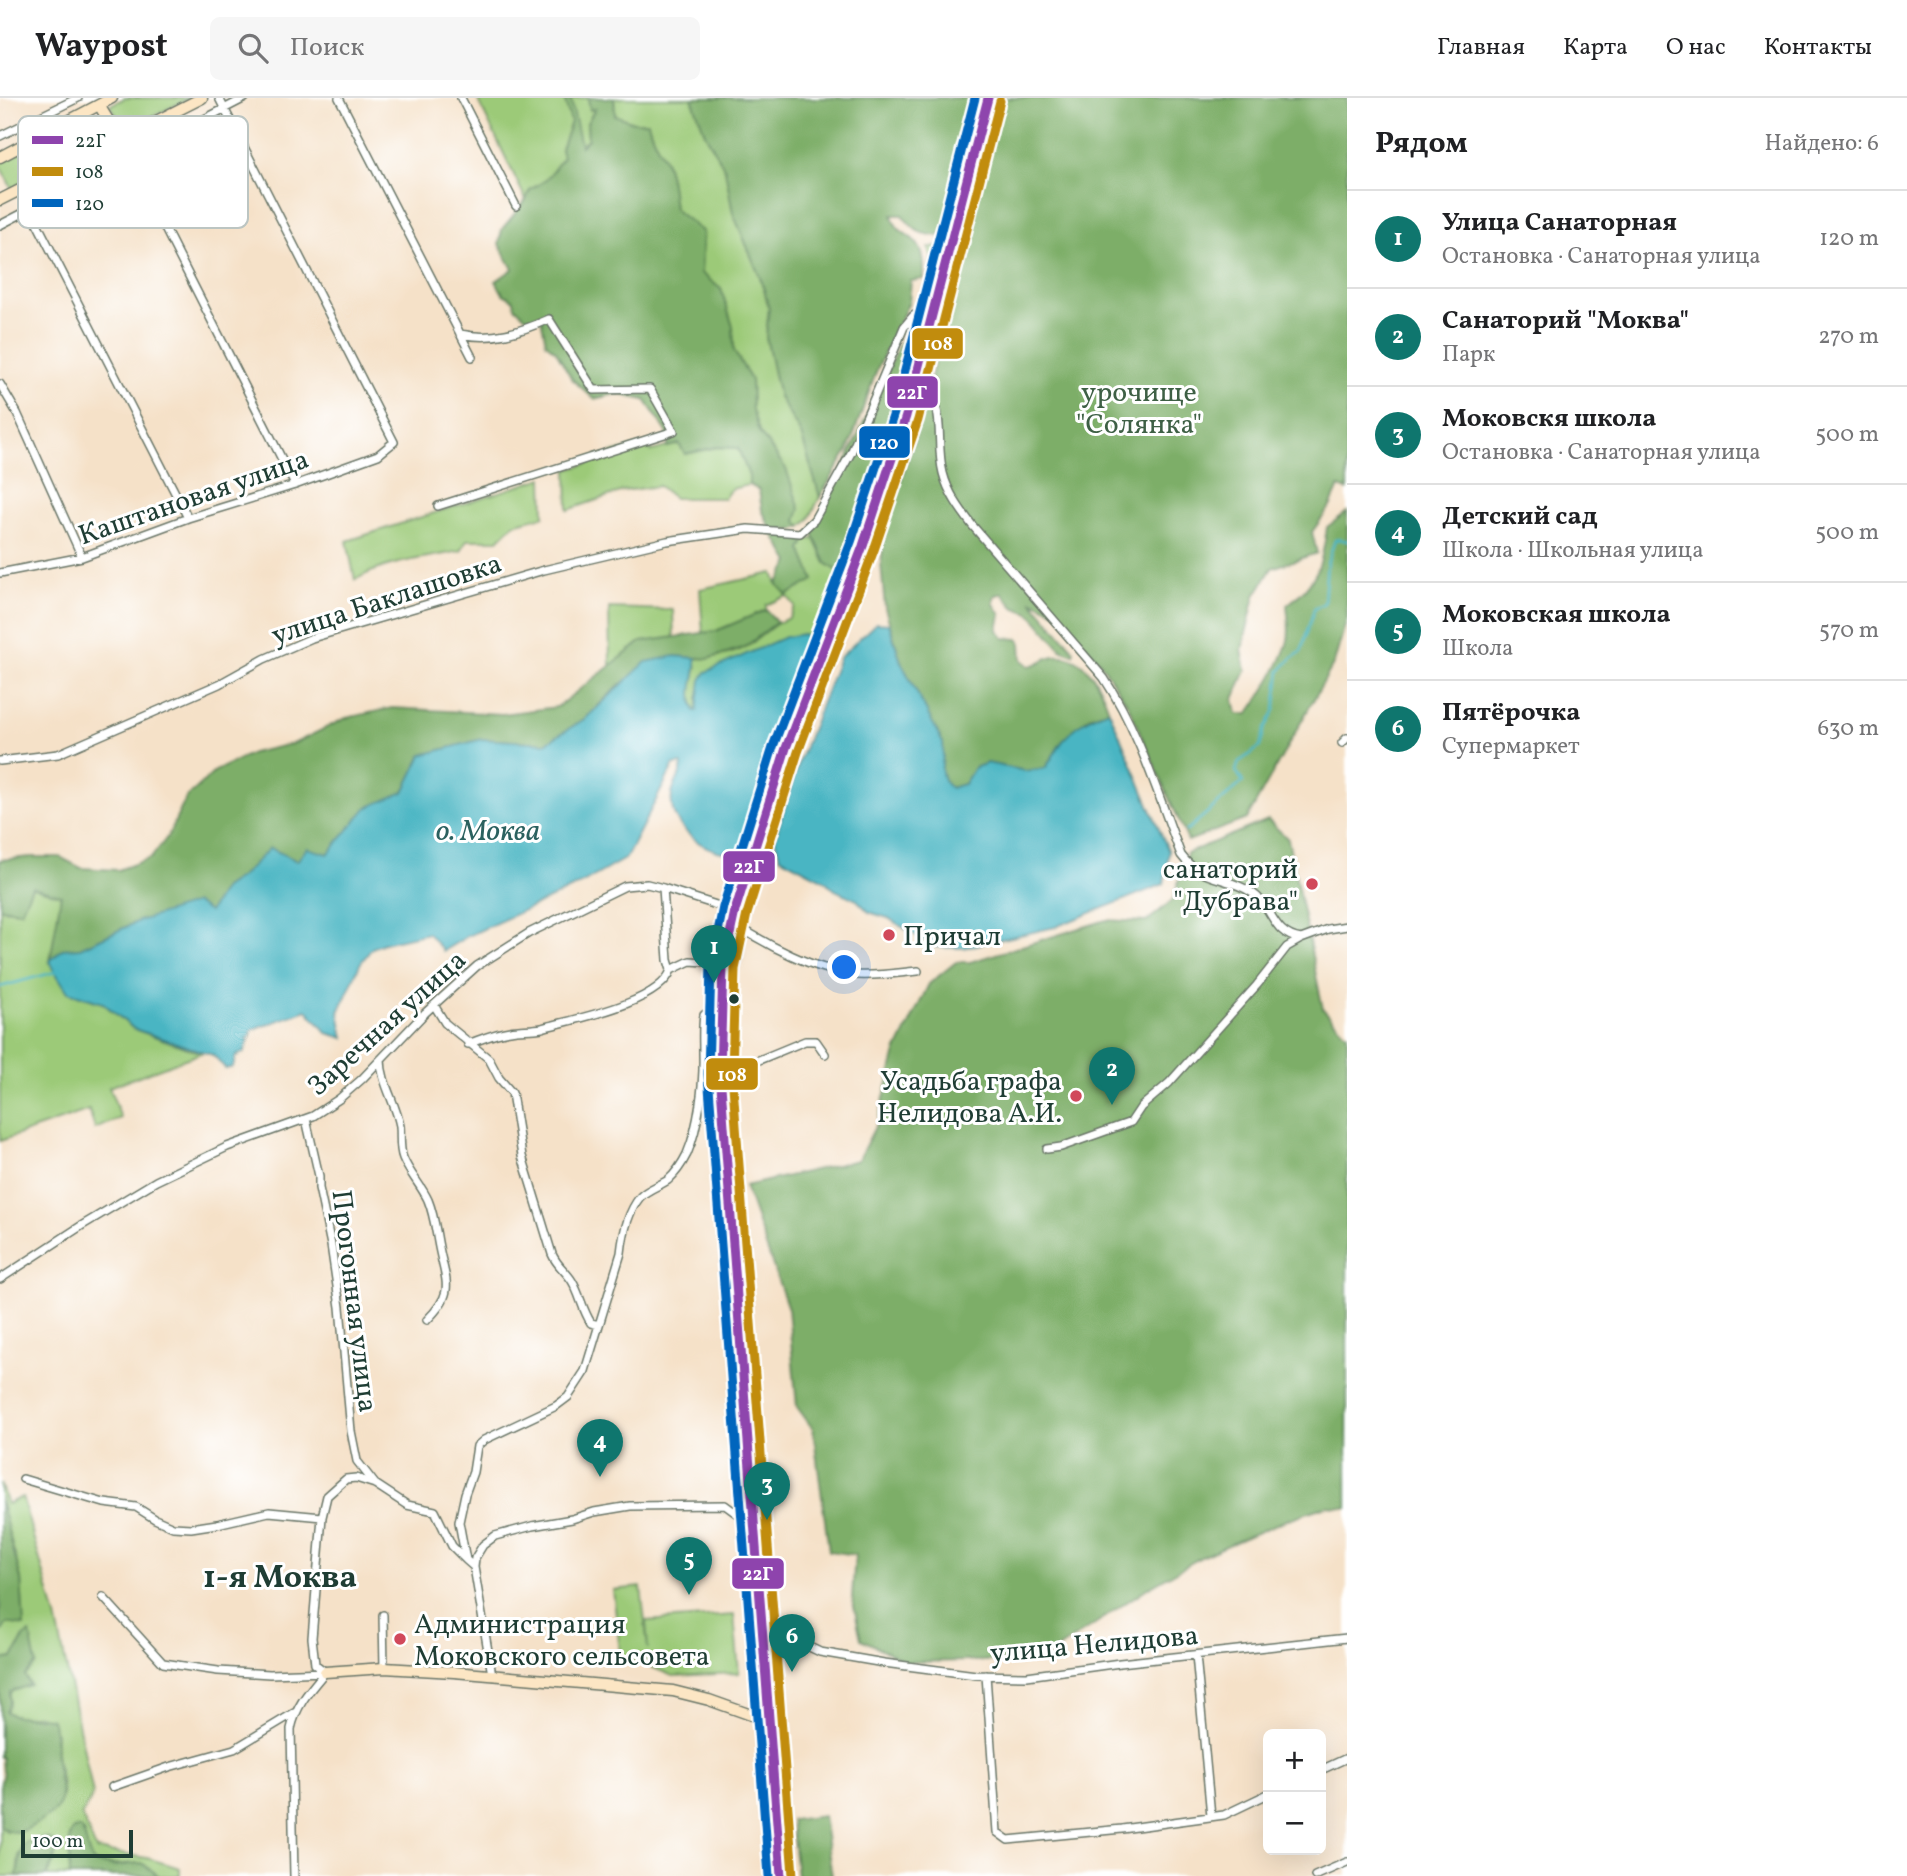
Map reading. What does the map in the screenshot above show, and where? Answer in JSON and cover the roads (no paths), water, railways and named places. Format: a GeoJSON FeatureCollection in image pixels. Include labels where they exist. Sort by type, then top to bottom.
{"type":"FeatureCollection","features":[{"type":"Feature","properties":{"kind":"main road"},"geometry":{"type":"LineString","coordinates":[[781,1876],[720,1068],[721,1000],[727,946],[741,889],[786,748],[841,606],[897,442],[988,98]]}},
{"type":"Feature","properties":{"kind":"street"},"geometry":{"type":"LineString","coordinates":[[41,116],[78,98]]}},
{"type":"Feature","properties":{"kind":"street"},"geometry":{"type":"LineString","coordinates":[[71,116],[96,102],[112,98]]}},
{"type":"Feature","properties":{"kind":"street"},"geometry":{"type":"LineString","coordinates":[[165,116],[202,98]]}},
{"type":"Feature","properties":{"kind":"street"},"geometry":{"type":"LineString","coordinates":[[219,98],[224,110]]}},
{"type":"Feature","properties":{"kind":"street"},"geometry":{"type":"LineString","coordinates":[[212,116],[245,98]]}},
{"type":"Feature","properties":{"kind":"street"},"geometry":{"type":"LineString","coordinates":[[339,98],[471,357]]}},
{"type":"Feature","properties":{"kind":"street"},"geometry":{"type":"LineString","coordinates":[[461,98],[516,206]]}},
{"type":"Feature","properties":{"kind":"street","name":"Каштановая улица"},"geometry":{"type":"LineString","coordinates":[[224,110],[227,116]]}},
{"type":"Feature","properties":{"kind":"street"},"geometry":{"type":"LineString","coordinates":[[0,136],[18,127]]}},
{"type":"Feature","properties":{"kind":"street"},"geometry":{"type":"LineString","coordinates":[[0,156],[18,146]]}},
{"type":"Feature","properties":{"kind":"street","name":"Каштановая улица"},"geometry":{"type":"LineString","coordinates":[[0,573],[82,557],[188,518],[295,485],[378,455],[394,442],[248,157]]}},
{"type":"Feature","properties":{"kind":"street"},"geometry":{"type":"LineString","coordinates":[[0,200],[18,191]]}},
{"type":"Feature","properties":{"kind":"street"},"geometry":{"type":"LineString","coordinates":[[0,225],[18,215]]}},
{"type":"Feature","properties":{"kind":"street"},"geometry":{"type":"LineString","coordinates":[[40,228],[188,518]]}},
{"type":"Feature","properties":{"kind":"street"},"geometry":{"type":"LineString","coordinates":[[164,228],[295,485]]}},
{"type":"Feature","properties":{"kind":"street","name":"улица Баклашовка"},"geometry":{"type":"LineString","coordinates":[[0,761],[58,754],[219,684],[264,659],[312,638],[544,570],[667,541],[748,529],[800,533],[814,520],[851,453],[904,327],[913,316],[935,304]]}},
{"type":"Feature","properties":{"kind":"street"},"geometry":{"type":"LineString","coordinates":[[438,506],[674,431],[650,389],[594,390],[549,319],[523,331],[498,336],[476,338],[460,334]]}},
{"type":"Feature","properties":{"kind":"street"},"geometry":{"type":"LineString","coordinates":[[916,378],[932,393],[936,405],[942,472],[956,503],[1014,575],[1104,678],[1117,698],[1144,758],[1181,855],[1188,866],[1202,875],[1236,885],[1252,893],[1267,907],[1277,927],[1289,937],[1301,939]]}},
{"type":"Feature","properties":{"kind":"street"},"geometry":{"type":"LineString","coordinates":[[0,384],[17,413],[82,557]]}},
{"type":"Feature","properties":{"kind":"street","name":"Заречная улица"},"geometry":{"type":"LineString","coordinates":[[0,1279],[156,1181],[228,1147],[306,1119],[339,1100],[477,965],[529,933],[625,886],[647,884],[663,888],[733,916],[781,949],[825,968],[856,975],[918,971]]}},
{"type":"Feature","properties":{"kind":"street"},"geometry":{"type":"LineString","coordinates":[[468,1044],[493,1035],[541,1028],[633,1002],[656,990],[668,979],[671,970],[663,888]]}},
{"type":"Feature","properties":{"kind":"street"},"geometry":{"type":"LineString","coordinates":[[1047,1149],[1131,1122],[1141,1107],[1169,1083],[1258,985],[1287,947],[1328,929],[1347,926]]}},
{"type":"Feature","properties":{"kind":"street"},"geometry":{"type":"LineString","coordinates":[[671,970],[690,961],[706,962],[727,946]]}},
{"type":"Feature","properties":{"kind":"street"},"geometry":{"type":"LineString","coordinates":[[466,1560],[459,1522],[477,1446],[484,1440],[556,1406],[568,1397],[585,1371],[633,1208],[641,1196],[668,1180],[686,1156],[702,1089],[704,1051],[701,1032],[704,1015],[721,1000]]}},
{"type":"Feature","properties":{"kind":"street"},"geometry":{"type":"LineString","coordinates":[[434,1005],[445,1023],[489,1059],[499,1078],[512,1093],[522,1156],[552,1254],[558,1267],[573,1281],[584,1312],[591,1323],[599,1325]]}},
{"type":"Feature","properties":{"kind":"street"},"geometry":{"type":"LineString","coordinates":[[720,1068],[730,1072],[805,1041],[817,1041],[825,1054]]}},
{"type":"Feature","properties":{"kind":"street"},"geometry":{"type":"LineString","coordinates":[[381,1059],[383,1081],[397,1113],[402,1156],[433,1213],[446,1272],[447,1284],[442,1306],[427,1320]]}},
{"type":"Feature","properties":{"kind":"street","name":"Прогонная улица"},"geometry":{"type":"LineString","coordinates":[[306,1119],[335,1270],[346,1390],[357,1461],[375,1484]]}},
{"type":"Feature","properties":{"kind":"street"},"geometry":{"type":"LineString","coordinates":[[325,1672],[315,1664],[312,1638],[322,1517],[327,1496],[346,1479],[356,1478],[375,1484],[407,1505],[435,1511],[452,1546],[474,1567]]}},
{"type":"Feature","properties":{"kind":"street"},"geometry":{"type":"LineString","coordinates":[[23,1479],[104,1503],[136,1507],[173,1527],[191,1528],[217,1524],[270,1511],[322,1517]]}},
{"type":"Feature","properties":{"kind":"street"},"geometry":{"type":"LineString","coordinates":[[492,1675],[474,1567],[475,1558],[483,1545],[495,1535],[630,1506],[725,1505],[743,1521],[755,1522]]}},
{"type":"Feature","properties":{"kind":"street"},"geometry":{"type":"LineString","coordinates":[[103,1597],[163,1663],[218,1671],[270,1674],[384,1668],[673,1691],[709,1700],[768,1721]]}},
{"type":"Feature","properties":{"kind":"street"},"geometry":{"type":"LineString","coordinates":[[383,1615],[384,1668]]}},
{"type":"Feature","properties":{"kind":"street","name":"улица Нелидова"},"geometry":{"type":"LineString","coordinates":[[763,1641],[803,1644],[820,1652],[884,1663],[986,1675],[1027,1676],[1120,1662],[1347,1639]]}},
{"type":"Feature","properties":{"kind":"street"},"geometry":{"type":"LineString","coordinates":[[1196,1655],[1211,1815]]}},
{"type":"Feature","properties":{"kind":"street"},"geometry":{"type":"LineString","coordinates":[[294,1876],[291,1729],[294,1713],[325,1672]]}},
{"type":"Feature","properties":{"kind":"street"},"geometry":{"type":"LineString","coordinates":[[986,1675],[997,1832],[1008,1840],[1122,1829],[1224,1815],[1263,1796]]}},
{"type":"Feature","properties":{"kind":"street"},"geometry":{"type":"LineString","coordinates":[[112,1787],[234,1748],[294,1713]]}},
{"type":"Feature","properties":{"kind":"street"},"geometry":{"type":"LineString","coordinates":[[1326,1768],[1347,1758]]}},
{"type":"Feature","properties":{"kind":"street"},"geometry":{"type":"LineString","coordinates":[[1315,1876],[1347,1862]]}},
{"type":"Feature","properties":{"kind":"water"},"geometry":{"type":"Polygon","coordinates":[[[876,623],[889,624],[901,662],[943,743],[942,773],[951,788],[964,784],[974,768],[987,763],[1025,771],[1045,768],[1073,730],[1109,710],[1169,852],[1164,884],[1055,927],[963,948],[934,947],[888,918],[869,912],[857,900],[780,857],[775,840],[778,828],[799,762],[839,658],[876,623]]]}},
{"type":"Feature","properties":{"kind":"water","name":"о. Моква"},"geometry":{"type":"Polygon","coordinates":[[[804,634],[809,641],[806,658],[739,851],[727,853],[708,848],[684,830],[672,805],[673,791],[682,764],[674,765],[626,858],[579,885],[468,936],[443,951],[428,933],[372,948],[360,964],[339,1012],[344,1038],[327,1033],[307,1010],[252,1030],[244,1052],[236,1056],[233,1067],[226,1069],[213,1055],[134,1029],[103,1003],[68,992],[50,961],[62,949],[80,948],[139,921],[196,903],[209,912],[224,888],[242,876],[270,848],[297,861],[307,848],[328,854],[366,808],[404,792],[422,755],[482,739],[546,743],[586,718],[646,662],[675,656],[696,658],[692,696],[697,711],[701,680],[706,672],[785,637],[804,634]]]}},
{"type":"Feature","properties":{"kind":"waterway"},"geometry":{"type":"LineString","coordinates":[[1186,831],[1243,782],[1236,771],[1239,762],[1260,747],[1264,731],[1275,710],[1280,671],[1301,652],[1314,609],[1324,603],[1327,563],[1335,540],[1347,541]]}},
{"type":"Feature","properties":{"kind":"waterway"},"geometry":{"type":"LineString","coordinates":[[0,987],[55,972]]}},
{"type":"Feature","properties":{"kind":"place","name":"санаторий \"Дубрава\""},"geometry":{"type":"Point","coordinates":[1312,884]}},
{"type":"Feature","properties":{"kind":"place","name":"Причал"},"geometry":{"type":"Point","coordinates":[889,935]}},
{"type":"Feature","properties":{"kind":"place","name":"Улица Санаторная"},"geometry":{"type":"Point","coordinates":[714,983]}},
{"type":"Feature","properties":{"kind":"place","name":"Усадьба графа Нелидова А.И."},"geometry":{"type":"Point","coordinates":[1076,1096]}},
{"type":"Feature","properties":{"kind":"place","name":"Санаторий \"Моква\""},"geometry":{"type":"Point","coordinates":[1112,1105]}},
{"type":"Feature","properties":{"kind":"place","name":"Детский сад"},"geometry":{"type":"Point","coordinates":[600,1477]}},
{"type":"Feature","properties":{"kind":"place","name":"Моковскя школа"},"geometry":{"type":"Point","coordinates":[767,1520]}},
{"type":"Feature","properties":{"kind":"place","name":"Моковская школа"},"geometry":{"type":"Point","coordinates":[689,1595]}},
{"type":"Feature","properties":{"kind":"place","name":"Администрация Моковского сельсовета"},"geometry":{"type":"Point","coordinates":[400,1639]}},
{"type":"Feature","properties":{"kind":"place","name":"Пятёрочка"},"geometry":{"type":"Point","coordinates":[792,1672]}},
{"type":"Feature","properties":{"kind":"district","name":"1-я Моква"},"geometry":{"type":"Point","coordinates":[280,1576]}},
{"type":"Feature","properties":{"kind":"park label","name":"урочище \"Солянка\""},"geometry":{"type":"Point","coordinates":[1139,407]}}]}
